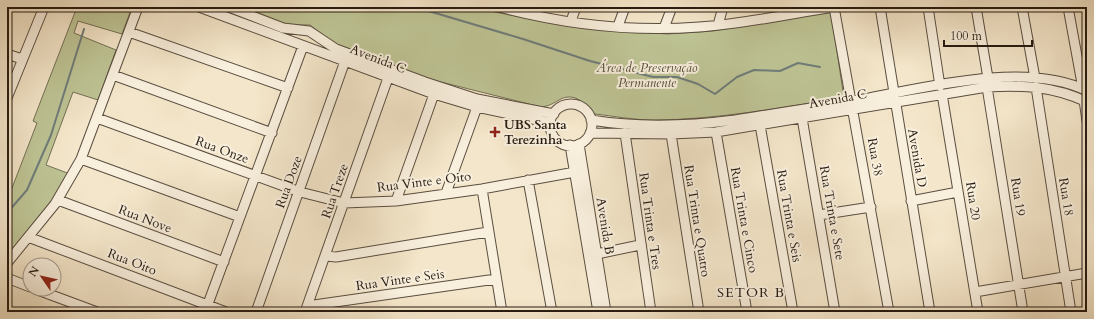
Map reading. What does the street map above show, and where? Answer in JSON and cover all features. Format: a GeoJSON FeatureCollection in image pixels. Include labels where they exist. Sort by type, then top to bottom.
{"type":"FeatureCollection","features":[{"type":"Feature","properties":{"kind":"street"},"geometry":{"type":"LineString","coordinates":[[7,98],[44,7]]}},
{"type":"Feature","properties":{"kind":"street"},"geometry":{"type":"LineString","coordinates":[[7,263],[58,200],[81,159],[138,7]]}},
{"type":"Feature","properties":{"kind":"street","name":"Avenida C"},"geometry":{"type":"LineString","coordinates":[[199,7],[434,94],[477,107],[551,123]]}},
{"type":"Feature","properties":{"kind":"street","name":"Avenida C"},"geometry":{"type":"LineString","coordinates":[[229,7],[283,28],[309,30],[336,49],[433,85],[478,99],[554,114]]}},
{"type":"Feature","properties":{"kind":"street"},"geometry":{"type":"LineString","coordinates":[[499,7],[526,10],[571,21],[618,26],[664,28],[718,25],[834,7]]}},
{"type":"Feature","properties":{"kind":"street"},"geometry":{"type":"LineString","coordinates":[[571,21],[576,7]]}},
{"type":"Feature","properties":{"kind":"street"},"geometry":{"type":"LineString","coordinates":[[618,26],[625,7]]}},
{"type":"Feature","properties":{"kind":"street"},"geometry":{"type":"LineString","coordinates":[[664,28],[672,7]]}},
{"type":"Feature","properties":{"kind":"street"},"geometry":{"type":"LineString","coordinates":[[718,25],[723,7]]}},
{"type":"Feature","properties":{"kind":"street"},"geometry":{"type":"LineString","coordinates":[[768,17],[771,7]]}},
{"type":"Feature","properties":{"kind":"street","name":"Rua 38"},"geometry":{"type":"LineString","coordinates":[[834,7],[853,105],[889,312]]}},
{"type":"Feature","properties":{"kind":"street","name":"Avenida D"},"geometry":{"type":"LineString","coordinates":[[880,7],[893,98],[930,312]]}},
{"type":"Feature","properties":{"kind":"street","name":"Rua 20"},"geometry":{"type":"LineString","coordinates":[[928,7],[978,312]]}},
{"type":"Feature","properties":{"kind":"street","name":"Rua 19"},"geometry":{"type":"LineString","coordinates":[[976,7],[1023,312]]}},
{"type":"Feature","properties":{"kind":"street","name":"Rua 18"},"geometry":{"type":"LineString","coordinates":[[1022,7],[1036,83],[1071,312]]}},
{"type":"Feature","properties":{"kind":"street"},"geometry":{"type":"LineString","coordinates":[[1068,7],[1085,96],[1087,121]]}},
{"type":"Feature","properties":{"kind":"street"},"geometry":{"type":"LineString","coordinates":[[298,29],[294,38],[304,46],[316,48],[319,43],[317,36]]}},
{"type":"Feature","properties":{"kind":"street"},"geometry":{"type":"LineString","coordinates":[[129,32],[288,88]]}},
{"type":"Feature","properties":{"kind":"street"},"geometry":{"type":"LineString","coordinates":[[255,176],[304,46]]}},
{"type":"Feature","properties":{"kind":"street"},"geometry":{"type":"LineString","coordinates":[[7,54],[22,59]]}},
{"type":"Feature","properties":{"kind":"street","name":"Rua Doze"},"geometry":{"type":"LineString","coordinates":[[256,312],[300,192],[345,61]]}},
{"type":"Feature","properties":{"kind":"street"},"geometry":{"type":"LineString","coordinates":[[113,75],[272,133]]}},
{"type":"Feature","properties":{"kind":"street","name":"Rua Treze"},"geometry":{"type":"LineString","coordinates":[[306,309],[388,78]]}},
{"type":"Feature","properties":{"kind":"street","name":"Avenida C"},"geometry":{"type":"LineString","coordinates":[[592,120],[632,124],[706,124],[853,105],[988,82],[1017,85],[1036,83],[1065,92],[1085,96]]}},
{"type":"Feature","properties":{"kind":"street"},"geometry":{"type":"LineString","coordinates":[[396,201],[434,94]]}},
{"type":"Feature","properties":{"kind":"street"},"geometry":{"type":"LineString","coordinates":[[573,104],[585,109],[592,120],[590,133],[586,140],[574,145],[559,142],[554,137],[551,123],[554,114],[561,107],[573,104]]}},
{"type":"Feature","properties":{"kind":"street","name":"Avenida C"},"geometry":{"type":"LineString","coordinates":[[590,133],[670,134],[716,132],[802,118],[853,105]]}},
{"type":"Feature","properties":{"kind":"street"},"geometry":{"type":"LineString","coordinates":[[446,193],[477,107]]}},
{"type":"Feature","properties":{"kind":"street","name":"Rua Onze"},"geometry":{"type":"LineString","coordinates":[[97,118],[255,176],[207,308]]}},
{"type":"Feature","properties":{"kind":"street","name":"Rua Trinta e Sete"},"geometry":{"type":"LineString","coordinates":[[802,118],[835,312]]}},
{"type":"Feature","properties":{"kind":"street","name":"Rua Trinta e Seis"},"geometry":{"type":"LineString","coordinates":[[760,125],[793,312]]}},
{"type":"Feature","properties":{"kind":"street","name":"Rua Trinta e Cinco"},"geometry":{"type":"LineString","coordinates":[[716,132],[747,312]]}},
{"type":"Feature","properties":{"kind":"street","name":"Rua Trinta e Tres"},"geometry":{"type":"LineString","coordinates":[[625,133],[640,245],[651,312]]}},
{"type":"Feature","properties":{"kind":"street","name":"Rua Trinta e Quatro"},"geometry":{"type":"LineString","coordinates":[[670,134],[699,312]]}},
{"type":"Feature","properties":{"kind":"street","name":"Avenida B"},"geometry":{"type":"LineString","coordinates":[[574,145],[575,172],[598,312]]}},
{"type":"Feature","properties":{"kind":"street","name":"Avenida B"},"geometry":{"type":"LineString","coordinates":[[574,145],[597,254],[606,312]]}},
{"type":"Feature","properties":{"kind":"street"},"geometry":{"type":"LineString","coordinates":[[81,159],[240,217]]}},
{"type":"Feature","properties":{"kind":"street","name":"Rua Vinte e Oito"},"geometry":{"type":"LineString","coordinates":[[255,176],[300,192],[344,203],[396,201],[482,189],[575,172]]}},
{"type":"Feature","properties":{"kind":"street"},"geometry":{"type":"LineString","coordinates":[[528,180],[552,312]]}},
{"type":"Feature","properties":{"kind":"street"},"geometry":{"type":"LineString","coordinates":[[482,189],[502,312]]}},
{"type":"Feature","properties":{"kind":"street"},"geometry":{"type":"LineString","coordinates":[[911,201],[958,192]]}},
{"type":"Feature","properties":{"kind":"street","name":"Rua Nove"},"geometry":{"type":"LineString","coordinates":[[58,200],[224,262]]}},
{"type":"Feature","properties":{"kind":"street"},"geometry":{"type":"LineString","coordinates":[[819,215],[871,207]]}},
{"type":"Feature","properties":{"kind":"street"},"geometry":{"type":"LineString","coordinates":[[326,256],[336,257],[488,232]]}},
{"type":"Feature","properties":{"kind":"street","name":"Rua Oito"},"geometry":{"type":"LineString","coordinates":[[28,237],[207,308],[226,312]]}},
{"type":"Feature","properties":{"kind":"street"},"geometry":{"type":"LineString","coordinates":[[597,254],[640,245]]}},
{"type":"Feature","properties":{"kind":"street"},"geometry":{"type":"LineString","coordinates":[[975,292],[1087,273]]}},
{"type":"Feature","properties":{"kind":"street"},"geometry":{"type":"LineString","coordinates":[[7,278],[22,284]]}},
{"type":"Feature","properties":{"kind":"street","name":"Rua Vinte e Seis"},"geometry":{"type":"LineString","coordinates":[[306,309],[496,279]]}},
{"type":"Feature","properties":{"kind":"street"},"geometry":{"type":"LineString","coordinates":[[57,297],[97,312]]}},
{"type":"Feature","properties":{"kind":"green space"},"geometry":{"type":"Polygon","coordinates":[[[77,7],[132,7],[122,34],[78,21],[74,33],[116,50],[98,100],[73,92],[46,165],[70,174],[55,198],[7,255],[7,201],[37,123],[33,121],[77,7]]]}},
{"type":"Feature","properties":{"kind":"green space","name":"Área de Preservação Permanente"},"geometry":{"type":"Polygon","coordinates":[[[242,7],[470,7],[588,28],[667,34],[713,31],[831,12],[844,98],[701,118],[653,120],[595,114],[584,103],[570,97],[541,107],[425,78],[333,43],[310,25],[287,25],[242,7]]]}},
{"type":"Feature","properties":{"kind":"waterway"},"geometry":{"type":"LineString","coordinates":[[415,7],[523,39],[590,61],[653,77],[677,77],[698,84],[715,94],[737,77],[754,70],[780,71],[798,63],[820,67]]}},
{"type":"Feature","properties":{"kind":"waterway"},"geometry":{"type":"LineString","coordinates":[[7,213],[27,190],[51,135],[84,29]]}},
{"type":"Feature","properties":{"kind":"place","name":"UBS Santa Terezinha"},"geometry":{"type":"Point","coordinates":[495,132]}},
{"type":"Feature","properties":{"kind":"district","name":"SETOR B"},"geometry":{"type":"Point","coordinates":[751,292]}}]}
